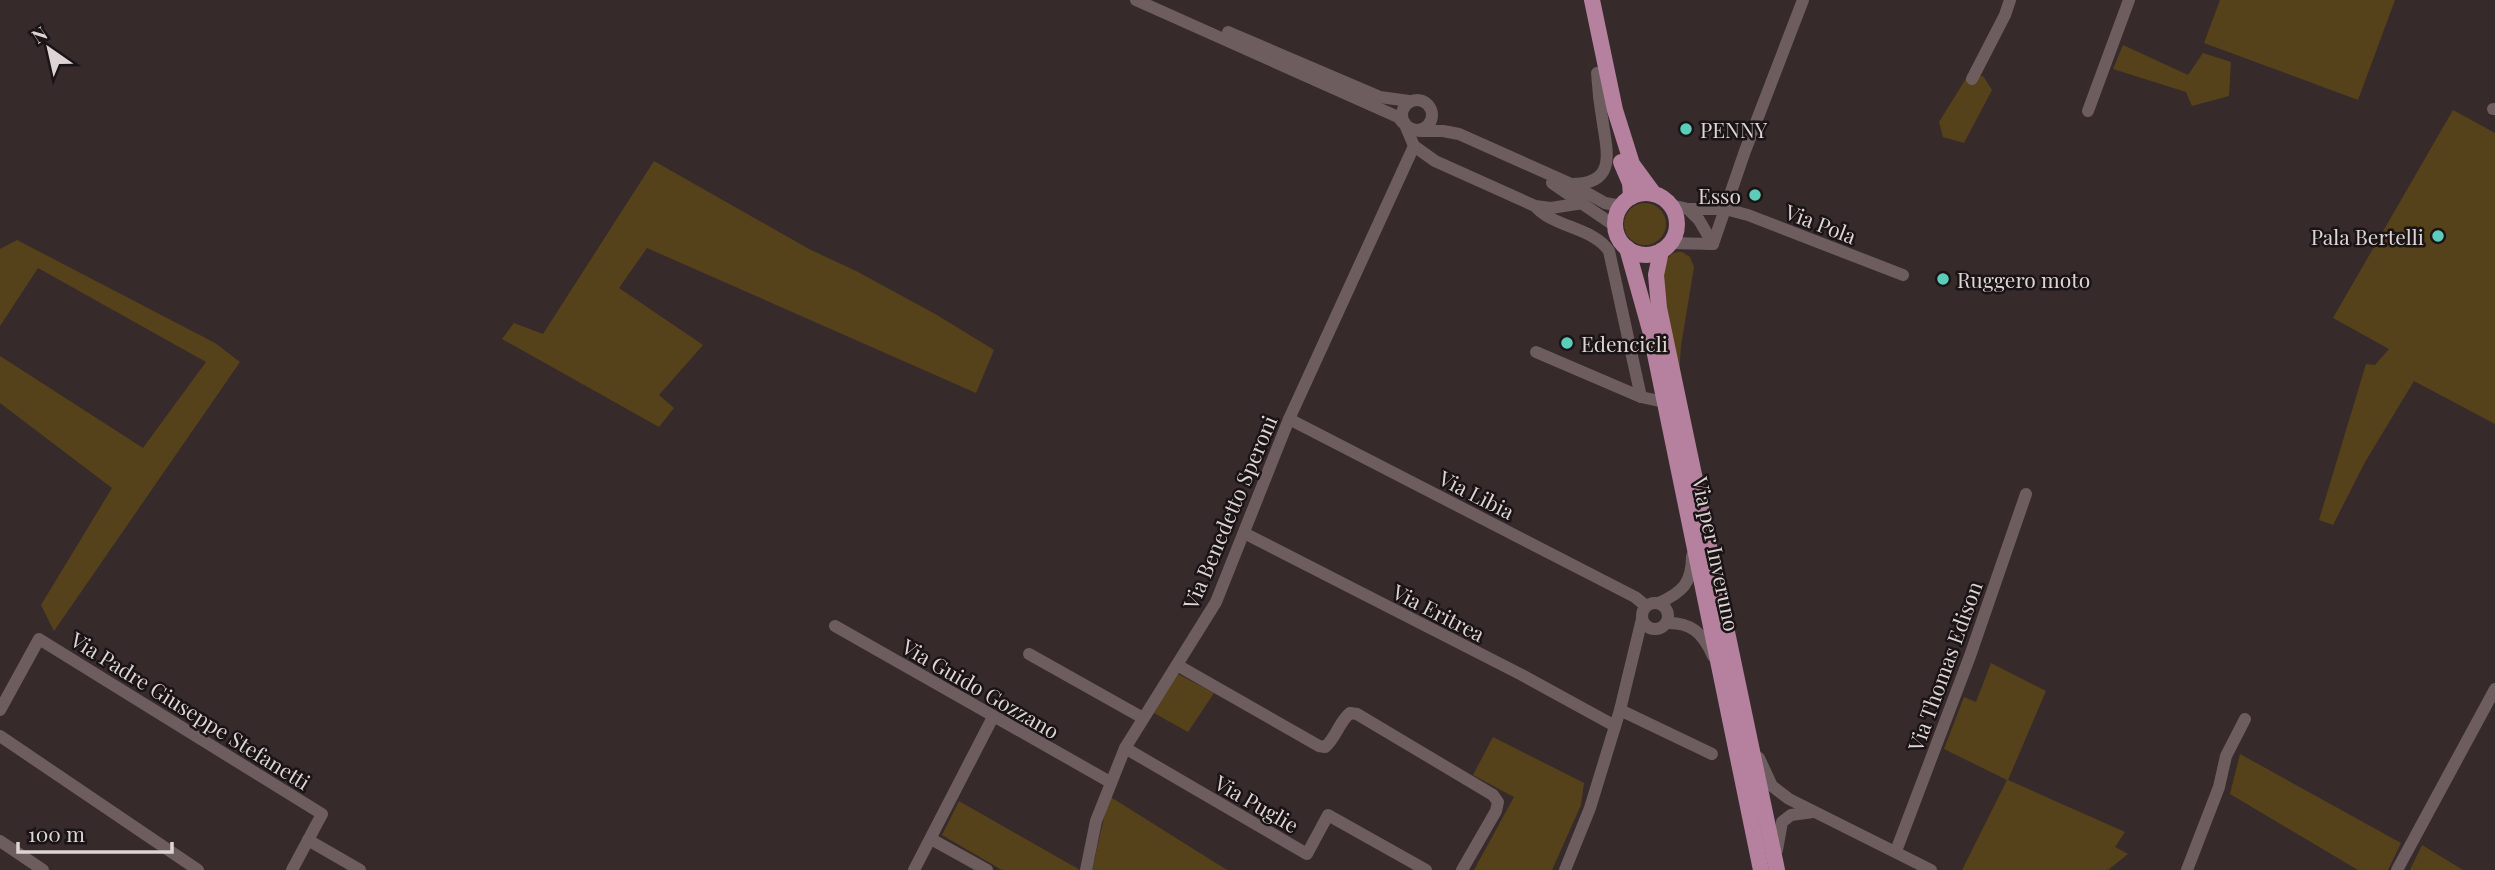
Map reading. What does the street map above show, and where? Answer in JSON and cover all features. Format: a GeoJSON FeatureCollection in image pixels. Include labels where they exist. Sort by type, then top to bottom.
{"type":"FeatureCollection","features":[{"type":"Feature","properties":{"kind":"main road"},"geometry":{"type":"LineString","coordinates":[[1581,0],[1607,114],[1630,183],[1626,202],[1615,226],[1627,248],[1644,255],[1666,247],[1677,224],[1671,205],[1654,194],[1641,180],[1632,164],[1615,110],[1592,0]]}},
{"type":"Feature","properties":{"kind":"main road"},"geometry":{"type":"LineString","coordinates":[[1626,202],[1638,194],[1654,194]]}},
{"type":"Feature","properties":{"kind":"main road","name":"Via per Inveruno"},"geometry":{"type":"LineString","coordinates":[[1666,247],[1656,275],[1659,308],[1746,721],[1771,868]]}},
{"type":"Feature","properties":{"kind":"main road","name":"Via per Inveruno"},"geometry":{"type":"LineString","coordinates":[[1627,248],[1650,330],[1720,672],[1771,868]]}},
{"type":"Feature","properties":{"kind":"street"},"geometry":{"type":"LineString","coordinates":[[1136,0],[1398,117],[1409,127],[1460,134]]}},
{"type":"Feature","properties":{"kind":"street"},"geometry":{"type":"LineString","coordinates":[[1156,0],[1380,97],[1409,102],[1419,100],[1460,134],[1571,184],[1605,203],[1626,202]]}},
{"type":"Feature","properties":{"kind":"street"},"geometry":{"type":"LineString","coordinates":[[1713,244],[1803,0]]}},
{"type":"Feature","properties":{"kind":"street"},"geometry":{"type":"LineString","coordinates":[[1972,79],[2010,0]]}},
{"type":"Feature","properties":{"kind":"street"},"geometry":{"type":"LineString","coordinates":[[2088,111],[2129,0]]}},
{"type":"Feature","properties":{"kind":"street"},"geometry":{"type":"LineString","coordinates":[[1571,184],[1583,184],[1598,177],[1605,170],[1608,158],[1597,73]]}},
{"type":"Feature","properties":{"kind":"street"},"geometry":{"type":"LineString","coordinates":[[1409,102],[1402,108],[1414,146],[1435,161],[1535,206],[1551,208],[1578,204]]}},
{"type":"Feature","properties":{"kind":"street"},"geometry":{"type":"LineString","coordinates":[[1409,127],[1430,122],[1430,108]]}},
{"type":"Feature","properties":{"kind":"street","name":"Via Benedetto Speroni"},"geometry":{"type":"LineString","coordinates":[[1086,870],[1096,821],[1125,748],[1216,602],[1289,419],[1414,146]]}},
{"type":"Feature","properties":{"kind":"street"},"geometry":{"type":"LineString","coordinates":[[1525,165],[1578,204],[1615,226]]}},
{"type":"Feature","properties":{"kind":"street"},"geometry":{"type":"LineString","coordinates":[[1578,204],[1567,218],[1579,232]]}},
{"type":"Feature","properties":{"kind":"street","name":"Via Pola"},"geometry":{"type":"LineString","coordinates":[[1671,205],[1688,209],[1725,209],[1748,215],[1903,275]]}},
{"type":"Feature","properties":{"kind":"street"},"geometry":{"type":"LineString","coordinates":[[1535,206],[1541,212],[1602,242],[1609,251],[1641,397]]}},
{"type":"Feature","properties":{"kind":"street"},"geometry":{"type":"LineString","coordinates":[[1688,209],[1699,220],[1713,244]]}},
{"type":"Feature","properties":{"kind":"street"},"geometry":{"type":"LineString","coordinates":[[1666,247],[1713,244]]}},
{"type":"Feature","properties":{"kind":"street"},"geometry":{"type":"LineString","coordinates":[[1536,352],[1641,397],[1664,402]]}},
{"type":"Feature","properties":{"kind":"street","name":"Via Libia"},"geometry":{"type":"LineString","coordinates":[[1289,419],[1652,604]]}},
{"type":"Feature","properties":{"kind":"street","name":"Via Thomas Edison"},"geometry":{"type":"LineString","coordinates":[[1896,851],[1970,656],[2026,494]]}},
{"type":"Feature","properties":{"kind":"street","name":"Via Eritrea"},"geometry":{"type":"LineString","coordinates":[[1244,533],[1522,675],[1615,726]]}},
{"type":"Feature","properties":{"kind":"street"},"geometry":{"type":"LineString","coordinates":[[1565,870],[1590,808],[1620,710],[1642,612],[1652,604],[1677,595],[1684,588],[1692,569],[1692,542]]}},
{"type":"Feature","properties":{"kind":"street"},"geometry":{"type":"LineString","coordinates":[[1642,619],[1646,626],[1655,629],[1661,628],[1667,622],[1667,611],[1652,604]]}},
{"type":"Feature","properties":{"kind":"street"},"geometry":{"type":"LineString","coordinates":[[1667,622],[1688,625],[1697,630],[1708,644],[1720,672]]}},
{"type":"Feature","properties":{"kind":"street","name":"Via Guido Gozzano"},"geometry":{"type":"LineString","coordinates":[[835,626],[1110,782]]}},
{"type":"Feature","properties":{"kind":"street"},"geometry":{"type":"LineString","coordinates":[[1633,656],[1655,629]]}},
{"type":"Feature","properties":{"kind":"street","name":"Via Padre Giuseppe Stefanetti"},"geometry":{"type":"LineString","coordinates":[[0,710],[39,639],[323,814],[308,840]]}},
{"type":"Feature","properties":{"kind":"street"},"geometry":{"type":"LineString","coordinates":[[1029,654],[1143,718]]}},
{"type":"Feature","properties":{"kind":"street"},"geometry":{"type":"LineString","coordinates":[[1177,666],[1319,746],[1325,747],[1329,744],[1350,713],[1357,714],[1493,795],[1497,802],[1496,811],[1462,870]]}},
{"type":"Feature","properties":{"kind":"street"},"geometry":{"type":"LineString","coordinates":[[2397,870],[2495,689]]}},
{"type":"Feature","properties":{"kind":"street"},"geometry":{"type":"LineString","coordinates":[[1620,710],[1712,754]]}},
{"type":"Feature","properties":{"kind":"street"},"geometry":{"type":"LineString","coordinates":[[914,870],[993,717]]}},
{"type":"Feature","properties":{"kind":"street"},"geometry":{"type":"LineString","coordinates":[[2187,870],[2219,786],[2226,757],[2245,719]]}},
{"type":"Feature","properties":{"kind":"street"},"geometry":{"type":"LineString","coordinates":[[1746,721],[1762,769],[1772,786],[1789,799],[1931,870]]}},
{"type":"Feature","properties":{"kind":"street"},"geometry":{"type":"LineString","coordinates":[[0,736],[198,870]]}},
{"type":"Feature","properties":{"kind":"street","name":"Via Puglie"},"geometry":{"type":"LineString","coordinates":[[1125,748],[1307,854],[1328,815],[1426,870]]}},
{"type":"Feature","properties":{"kind":"street"},"geometry":{"type":"LineString","coordinates":[[1771,868],[1782,822],[1791,815],[1814,812]]}},
{"type":"Feature","properties":{"kind":"street"},"geometry":{"type":"LineString","coordinates":[[931,839],[986,870]]}},
{"type":"Feature","properties":{"kind":"street"},"geometry":{"type":"LineString","coordinates":[[292,870],[308,840],[360,870]]}},
{"type":"Feature","properties":{"kind":"street"},"geometry":{"type":"LineString","coordinates":[[0,841],[43,870]]}},
{"type":"Feature","properties":{"kind":"shaded area"},"geometry":{"type":"Polygon","coordinates":[[[2220,0],[2395,0],[2358,100],[2204,43],[2220,0]]]}},
{"type":"Feature","properties":{"kind":"shaded area"},"geometry":{"type":"Polygon","coordinates":[[[2123,45],[2188,75],[2203,53],[2231,62],[2229,96],[2192,106],[2186,92],[2113,69],[2123,45]]]}},
{"type":"Feature","properties":{"kind":"shaded area"},"geometry":{"type":"Polygon","coordinates":[[[1983,76],[1992,90],[1964,143],[1943,137],[1939,122],[1967,77],[1983,76]]]}},
{"type":"Feature","properties":{"kind":"shaded area","name":"Pala Bertelli"},"geometry":{"type":"Polygon","coordinates":[[[2453,110],[2495,133],[2495,424],[2414,381],[2365,462],[2333,525],[2319,520],[2366,364],[2375,365],[2389,349],[2333,318],[2453,110]]]}},
{"type":"Feature","properties":{"kind":"shaded area"},"geometry":{"type":"Polygon","coordinates":[[[654,161],[809,249],[937,315],[994,350],[976,393],[647,248],[619,288],[703,345],[659,395],[674,408],[659,427],[502,339],[514,323],[543,334],[654,161]]]}},
{"type":"Feature","properties":{"kind":"shaded area"},"geometry":{"type":"Polygon","coordinates":[[[1645,203],[1660,209],[1666,224],[1660,239],[1645,245],[1630,239],[1624,224],[1630,209],[1645,203]]]}},
{"type":"Feature","properties":{"kind":"shaded area"},"geometry":{"type":"Polygon","coordinates":[[[17,240],[215,343],[240,362],[54,631],[41,605],[112,488],[0,403],[0,356],[143,448],[206,362],[38,268],[0,326],[0,249],[17,240]]]}},
{"type":"Feature","properties":{"kind":"shaded area"},"geometry":{"type":"Polygon","coordinates":[[[1682,252],[1690,257],[1694,267],[1681,346],[1679,378],[1667,316],[1664,281],[1668,258],[1674,253],[1682,252]]]}},
{"type":"Feature","properties":{"kind":"shaded area"},"geometry":{"type":"Polygon","coordinates":[[[1991,663],[2046,691],[2008,780],[2125,832],[2115,847],[2128,854],[2108,870],[1962,870],[2007,780],[1944,749],[1964,697],[1976,702],[1991,663]]]}},
{"type":"Feature","properties":{"kind":"shaded area"},"geometry":{"type":"Polygon","coordinates":[[[1178,674],[1214,693],[1188,732],[1154,713],[1178,674]]]}},
{"type":"Feature","properties":{"kind":"shaded area"},"geometry":{"type":"Polygon","coordinates":[[[1493,737],[1584,783],[1581,805],[1552,870],[1474,870],[1514,797],[1473,775],[1493,737]]]}},
{"type":"Feature","properties":{"kind":"shaded area"},"geometry":{"type":"Polygon","coordinates":[[[2240,754],[2401,843],[2388,870],[2358,870],[2230,794],[2240,754]]]}},
{"type":"Feature","properties":{"kind":"shaded area"},"geometry":{"type":"Polygon","coordinates":[[[1109,796],[1227,870],[1092,870],[1109,796]]]}},
{"type":"Feature","properties":{"kind":"shaded area"},"geometry":{"type":"Polygon","coordinates":[[[959,801],[1080,870],[1002,870],[942,835],[959,801]]]}},
{"type":"Feature","properties":{"kind":"shaded area"},"geometry":{"type":"Polygon","coordinates":[[[2422,845],[2463,870],[2410,870],[2422,845]]]}},
{"type":"Feature","properties":{"kind":"place","name":"PENNY"},"geometry":{"type":"Point","coordinates":[1686,129]}},
{"type":"Feature","properties":{"kind":"place","name":"Esso"},"geometry":{"type":"Point","coordinates":[1755,195]}},
{"type":"Feature","properties":{"kind":"place","name":"Pala Bertelli"},"geometry":{"type":"Point","coordinates":[2438,236]}},
{"type":"Feature","properties":{"kind":"place","name":"Ruggero moto"},"geometry":{"type":"Point","coordinates":[1943,279]}},
{"type":"Feature","properties":{"kind":"place","name":"Edencicli"},"geometry":{"type":"Point","coordinates":[1567,343]}}]}
